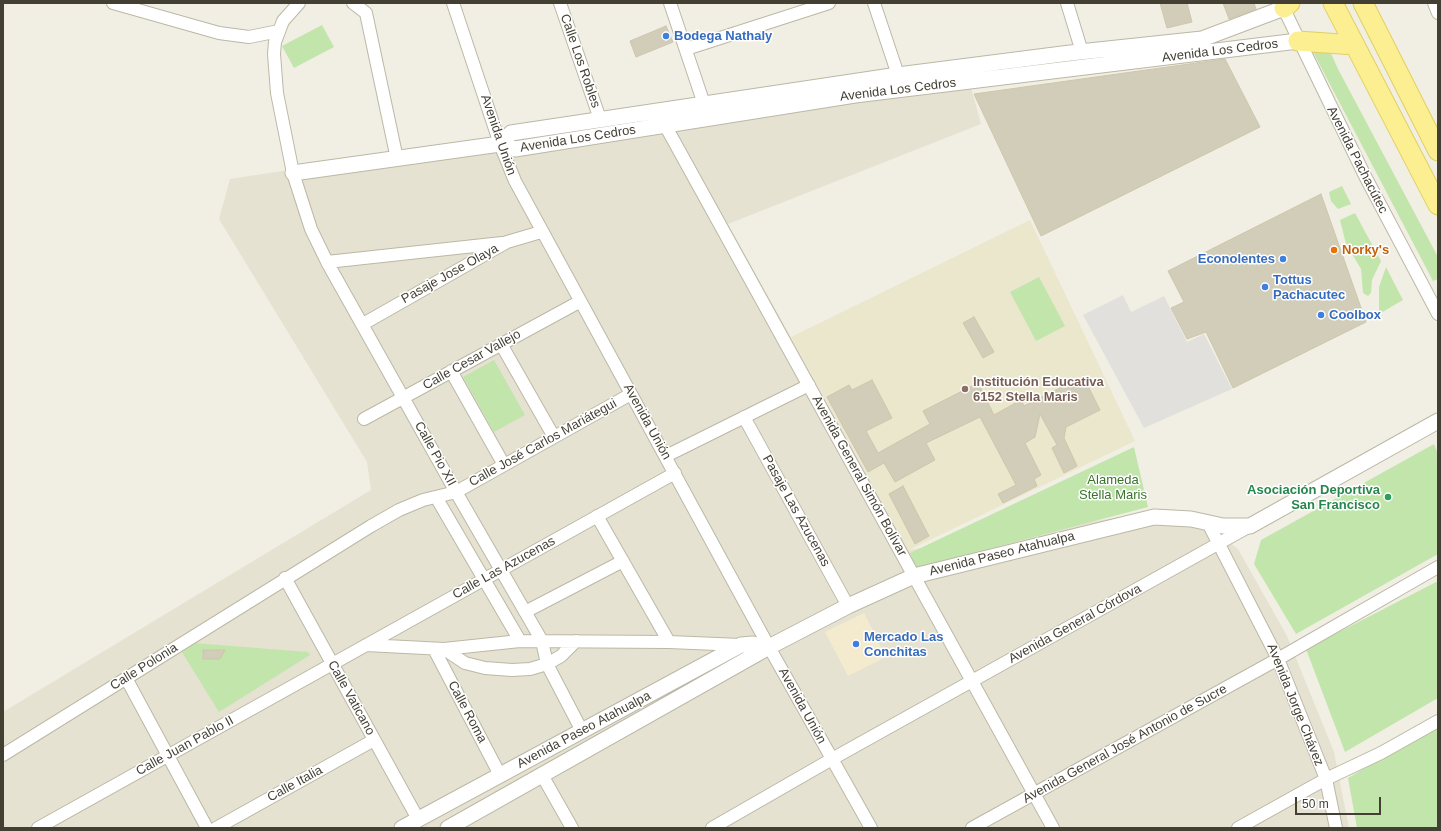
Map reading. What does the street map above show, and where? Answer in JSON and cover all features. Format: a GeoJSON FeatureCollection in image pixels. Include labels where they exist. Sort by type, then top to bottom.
{"type":"FeatureCollection","features":[{"type":"Feature","properties":{"kind":"main road"},"geometry":{"type":"LineString","coordinates":[[1333,3],[1438,205]]}},
{"type":"Feature","properties":{"kind":"main road"},"geometry":{"type":"LineString","coordinates":[[1363,3],[1438,151]]}},
{"type":"Feature","properties":{"kind":"main road"},"geometry":{"type":"LineString","coordinates":[[1298,41],[1355,45]]}},
{"type":"Feature","properties":{"kind":"street"},"geometry":{"type":"LineString","coordinates":[[113,3],[219,33],[249,37],[279,31]]}},
{"type":"Feature","properties":{"kind":"street","name":"Calle Pio XII"},"geometry":{"type":"LineString","coordinates":[[299,3],[288,13],[279,31],[274,54],[277,93],[293,173],[308,222],[327,262],[456,492],[542,641],[547,664],[582,731]]}},
{"type":"Feature","properties":{"kind":"street"},"geometry":{"type":"LineString","coordinates":[[353,3],[366,12],[397,159]]}},
{"type":"Feature","properties":{"kind":"street","name":"Avenida Unión"},"geometry":{"type":"LineString","coordinates":[[453,3],[500,144],[514,181],[579,302],[666,456],[769,647],[871,828]]}},
{"type":"Feature","properties":{"kind":"street","name":"Calle Los Robles"},"geometry":{"type":"LineString","coordinates":[[560,3],[600,120]]}},
{"type":"Feature","properties":{"kind":"street"},"geometry":{"type":"LineString","coordinates":[[670,3],[704,104]]}},
{"type":"Feature","properties":{"kind":"street"},"geometry":{"type":"LineString","coordinates":[[686,49],[829,3]]}},
{"type":"Feature","properties":{"kind":"street"},"geometry":{"type":"LineString","coordinates":[[874,3],[898,75]]}},
{"type":"Feature","properties":{"kind":"street"},"geometry":{"type":"LineString","coordinates":[[1067,3],[1082,52]]}},
{"type":"Feature","properties":{"kind":"street"},"geometry":{"type":"LineString","coordinates":[[1434,3],[1438,13]]}},
{"type":"Feature","properties":{"kind":"street","name":"Avenida Los Cedros"},"geometry":{"type":"LineString","coordinates":[[500,144],[512,133],[704,104],[898,75],[1082,52],[1202,39],[1256,20],[1285,5]]}},
{"type":"Feature","properties":{"kind":"street","name":"Avenida Pachacútec"},"geometry":{"type":"LineString","coordinates":[[1285,5],[1298,41],[1365,176],[1438,314]]}},
{"type":"Feature","properties":{"kind":"street"},"geometry":{"type":"LineString","coordinates":[[1256,20],[1266,45]]}},
{"type":"Feature","properties":{"kind":"street","name":"Avenida Los Cedros"},"geometry":{"type":"LineString","coordinates":[[293,173],[500,144],[516,149],[855,94],[1298,41]]}},
{"type":"Feature","properties":{"kind":"street","name":"Avenida General Simón Bolívar"},"geometry":{"type":"LineString","coordinates":[[665,125],[1053,828]]}},
{"type":"Feature","properties":{"kind":"street","name":"Pasaje Jose Olaya"},"geometry":{"type":"LineString","coordinates":[[363,324],[507,242],[541,232]]}},
{"type":"Feature","properties":{"kind":"street"},"geometry":{"type":"LineString","coordinates":[[327,262],[507,242]]}},
{"type":"Feature","properties":{"kind":"street","name":"Calle Cesar Vallejo"},"geometry":{"type":"LineString","coordinates":[[364,419],[579,302]]}},
{"type":"Feature","properties":{"kind":"street"},"geometry":{"type":"LineString","coordinates":[[501,344],[554,437]]}},
{"type":"Feature","properties":{"kind":"street"},"geometry":{"type":"LineString","coordinates":[[451,371],[504,465]]}},
{"type":"Feature","properties":{"kind":"street"},"geometry":{"type":"LineString","coordinates":[[666,456],[809,385]]}},
{"type":"Feature","properties":{"kind":"street","name":"Calle José Carlos Mariátegui"},"geometry":{"type":"LineString","coordinates":[[285,578],[399,510],[436,497],[456,492],[631,394]]}},
{"type":"Feature","properties":{"kind":"street","name":"Pasaje Las Azucenas"},"geometry":{"type":"LineString","coordinates":[[744,417],[848,606]]}},
{"type":"Feature","properties":{"kind":"street","name":"Avenida General Córdova"},"geometry":{"type":"LineString","coordinates":[[712,828],[832,759],[1438,421]]}},
{"type":"Feature","properties":{"kind":"street","name":"Calle Las Azucenas"},"geometry":{"type":"LineString","coordinates":[[332,664],[675,473]]}},
{"type":"Feature","properties":{"kind":"street","name":"Calle Pio XII"},"geometry":{"type":"LineString","coordinates":[[436,497],[520,641]]}},
{"type":"Feature","properties":{"kind":"street"},"geometry":{"type":"LineString","coordinates":[[597,516],[669,642]]}},
{"type":"Feature","properties":{"kind":"street","name":"Avenida Paseo Atahualpa"},"geometry":{"type":"LineString","coordinates":[[448,828],[769,647],[848,606],[914,576],[1154,517],[1191,519],[1232,527],[1250,526]]}},
{"type":"Feature","properties":{"kind":"street","name":"Avenida Jorge Chávez"},"geometry":{"type":"LineString","coordinates":[[1208,523],[1278,659],[1326,779],[1336,828]]}},
{"type":"Feature","properties":{"kind":"street"},"geometry":{"type":"LineString","coordinates":[[525,612],[623,561]]}},
{"type":"Feature","properties":{"kind":"street","name":"Avenida General José Antonio de Sucre"},"geometry":{"type":"LineString","coordinates":[[972,828],[1278,659],[1438,567]]}},
{"type":"Feature","properties":{"kind":"street","name":"Calle Vaticano"},"geometry":{"type":"LineString","coordinates":[[285,578],[418,819]]}},
{"type":"Feature","properties":{"kind":"street","name":"Calle Polonia"},"geometry":{"type":"LineString","coordinates":[[3,755],[285,578]]}},
{"type":"Feature","properties":{"kind":"street"},"geometry":{"type":"LineString","coordinates":[[366,646],[439,649],[520,641],[669,642],[741,645]]}},
{"type":"Feature","properties":{"kind":"street"},"geometry":{"type":"LineString","coordinates":[[439,649],[465,663],[484,668],[512,670],[530,669],[547,664],[561,656],[576,641]]}},
{"type":"Feature","properties":{"kind":"street","name":"Avenida Paseo Atahualpa"},"geometry":{"type":"LineString","coordinates":[[402,828],[741,645],[753,644],[769,647]]}},
{"type":"Feature","properties":{"kind":"street","name":"Calle Roma"},"geometry":{"type":"LineString","coordinates":[[439,649],[500,775]]}},
{"type":"Feature","properties":{"kind":"street","name":"Calle Juan Pablo II"},"geometry":{"type":"LineString","coordinates":[[38,828],[332,664]]}},
{"type":"Feature","properties":{"kind":"street"},"geometry":{"type":"LineString","coordinates":[[126,678],[207,828]]}},
{"type":"Feature","properties":{"kind":"street"},"geometry":{"type":"LineString","coordinates":[[1238,828],[1326,779],[1381,753],[1438,721]]}},
{"type":"Feature","properties":{"kind":"street","name":"Calle Italia"},"geometry":{"type":"LineString","coordinates":[[216,828],[374,740]]}},
{"type":"Feature","properties":{"kind":"street"},"geometry":{"type":"LineString","coordinates":[[542,775],[572,828]]}},
{"type":"Feature","properties":{"kind":"shaded area"},"geometry":{"type":"Polygon","coordinates":[[[965,66],[981,124],[728,224],[909,550],[1159,511],[1194,514],[1238,549],[1287,636],[1334,752],[1349,828],[3,828],[3,712],[371,490],[367,462],[219,219],[230,179],[965,66]]]}},
{"type":"Feature","properties":{"kind":"shaded area","name":"Institución Educativa 6152 Stella Maris"},"geometry":{"type":"Polygon","coordinates":[[[1030,220],[1135,441],[909,550],[791,337],[1030,220]]]}},
{"type":"Feature","properties":{"kind":"shaded area"},"geometry":{"type":"Polygon","coordinates":[[[1123,295],[1131,312],[1164,296],[1187,342],[1204,334],[1232,389],[1144,428],[1083,315],[1123,295]]]}},
{"type":"Feature","properties":{"kind":"shaded area","name":"Mercado Las Conchitas"},"geometry":{"type":"Polygon","coordinates":[[[864,613],[886,657],[848,676],[825,632],[864,613]]]}},
{"type":"Feature","properties":{"kind":"green space"},"geometry":{"type":"Polygon","coordinates":[[[322,25],[334,47],[294,68],[282,46],[322,25]]]}},
{"type":"Feature","properties":{"kind":"green space"},"geometry":{"type":"Polygon","coordinates":[[[1330,51],[1338,69],[1438,257],[1438,279],[1433,281],[1313,52],[1330,51]]]}},
{"type":"Feature","properties":{"kind":"green space"},"geometry":{"type":"Polygon","coordinates":[[[1342,186],[1351,204],[1338,209],[1331,201],[1329,192],[1342,186]]]}},
{"type":"Feature","properties":{"kind":"green space"},"geometry":{"type":"Polygon","coordinates":[[[1355,213],[1381,261],[1372,280],[1371,293],[1368,296],[1363,293],[1361,269],[1346,244],[1340,220],[1355,213]]]}},
{"type":"Feature","properties":{"kind":"green space"},"geometry":{"type":"Polygon","coordinates":[[[1386,267],[1403,300],[1379,314],[1379,287],[1386,267]]]}},
{"type":"Feature","properties":{"kind":"green space"},"geometry":{"type":"Polygon","coordinates":[[[1039,277],[1065,326],[1036,341],[1010,292],[1039,277]]]}},
{"type":"Feature","properties":{"kind":"green space"},"geometry":{"type":"Polygon","coordinates":[[[494,360],[525,415],[494,432],[463,377],[494,360]]]}},
{"type":"Feature","properties":{"kind":"green space","name":"Asociación Deportiva San Francisco"},"geometry":{"type":"Polygon","coordinates":[[[1434,444],[1438,454],[1438,554],[1296,634],[1254,564],[1261,540],[1434,444]]]}},
{"type":"Feature","properties":{"kind":"green space","name":"Alameda Stella Maris"},"geometry":{"type":"Polygon","coordinates":[[[1134,447],[1148,507],[916,568],[910,553],[1134,447]]]}},
{"type":"Feature","properties":{"kind":"green space"},"geometry":{"type":"Polygon","coordinates":[[[1438,581],[1438,698],[1345,752],[1306,649],[1438,581]]]}},
{"type":"Feature","properties":{"kind":"green space"},"geometry":{"type":"Polygon","coordinates":[[[194,643],[308,652],[310,655],[219,712],[180,649],[194,643]]]}},
{"type":"Feature","properties":{"kind":"green space"},"geometry":{"type":"Polygon","coordinates":[[[1438,725],[1438,828],[1357,828],[1348,778],[1438,725]]]}},
{"type":"Feature","properties":{"kind":"building"},"geometry":{"type":"Polygon","coordinates":[[[1160,3],[1187,3],[1192,22],[1167,28],[1160,3]]]}},
{"type":"Feature","properties":{"kind":"building"},"geometry":{"type":"Polygon","coordinates":[[[1223,3],[1254,3],[1256,9],[1229,19],[1223,3]]]}},
{"type":"Feature","properties":{"kind":"building"},"geometry":{"type":"Polygon","coordinates":[[[666,26],[673,42],[636,57],[630,41],[666,26]]]}},
{"type":"Feature","properties":{"kind":"building"},"geometry":{"type":"Polygon","coordinates":[[[1225,59],[1260,127],[1041,236],[974,94],[1225,59]]]}},
{"type":"Feature","properties":{"kind":"building","name":"Tottus Pachacutec"},"geometry":{"type":"Polygon","coordinates":[[[1321,194],[1366,322],[1233,388],[1206,332],[1187,339],[1171,308],[1184,302],[1168,271],[1321,194]]]}},
{"type":"Feature","properties":{"kind":"building"},"geometry":{"type":"Polygon","coordinates":[[[974,317],[994,352],[983,358],[963,323],[974,317]]]}},
{"type":"Feature","properties":{"kind":"building"},"geometry":{"type":"Polygon","coordinates":[[[872,380],[892,418],[866,431],[878,453],[930,424],[923,411],[978,383],[994,415],[1021,400],[1024,406],[1072,382],[1074,386],[1085,380],[1100,410],[1066,427],[1064,438],[1077,466],[1064,473],[1052,448],[1057,445],[1040,414],[1035,437],[1025,443],[1041,475],[1034,479],[1037,486],[1003,503],[998,494],[1016,485],[980,417],[926,443],[935,460],[895,482],[884,463],[868,472],[827,397],[849,385],[852,390],[872,380]]]}},
{"type":"Feature","properties":{"kind":"building"},"geometry":{"type":"Polygon","coordinates":[[[903,486],[929,536],[915,544],[889,494],[903,486]]]}},
{"type":"Feature","properties":{"kind":"building"},"geometry":{"type":"Polygon","coordinates":[[[203,650],[225,650],[220,659],[203,659],[203,650]]]}},
{"type":"Feature","properties":{"kind":"place","name":"Bodega Nathaly"},"geometry":{"type":"Point","coordinates":[666,36]}},
{"type":"Feature","properties":{"kind":"place","name":"Norky's"},"geometry":{"type":"Point","coordinates":[1334,250]}},
{"type":"Feature","properties":{"kind":"place","name":"Econolentes"},"geometry":{"type":"Point","coordinates":[1283,259]}},
{"type":"Feature","properties":{"kind":"place","name":"Tottus Pachacutec"},"geometry":{"type":"Point","coordinates":[1265,287]}},
{"type":"Feature","properties":{"kind":"place","name":"Coolbox"},"geometry":{"type":"Point","coordinates":[1321,315]}},
{"type":"Feature","properties":{"kind":"place","name":"Institución Educativa 6152 Stella Maris"},"geometry":{"type":"Point","coordinates":[965,389]}},
{"type":"Feature","properties":{"kind":"place","name":"Asociación Deportiva San Francisco"},"geometry":{"type":"Point","coordinates":[1388,497]}},
{"type":"Feature","properties":{"kind":"place","name":"Mercado Las Conchitas"},"geometry":{"type":"Point","coordinates":[856,644]}}]}
